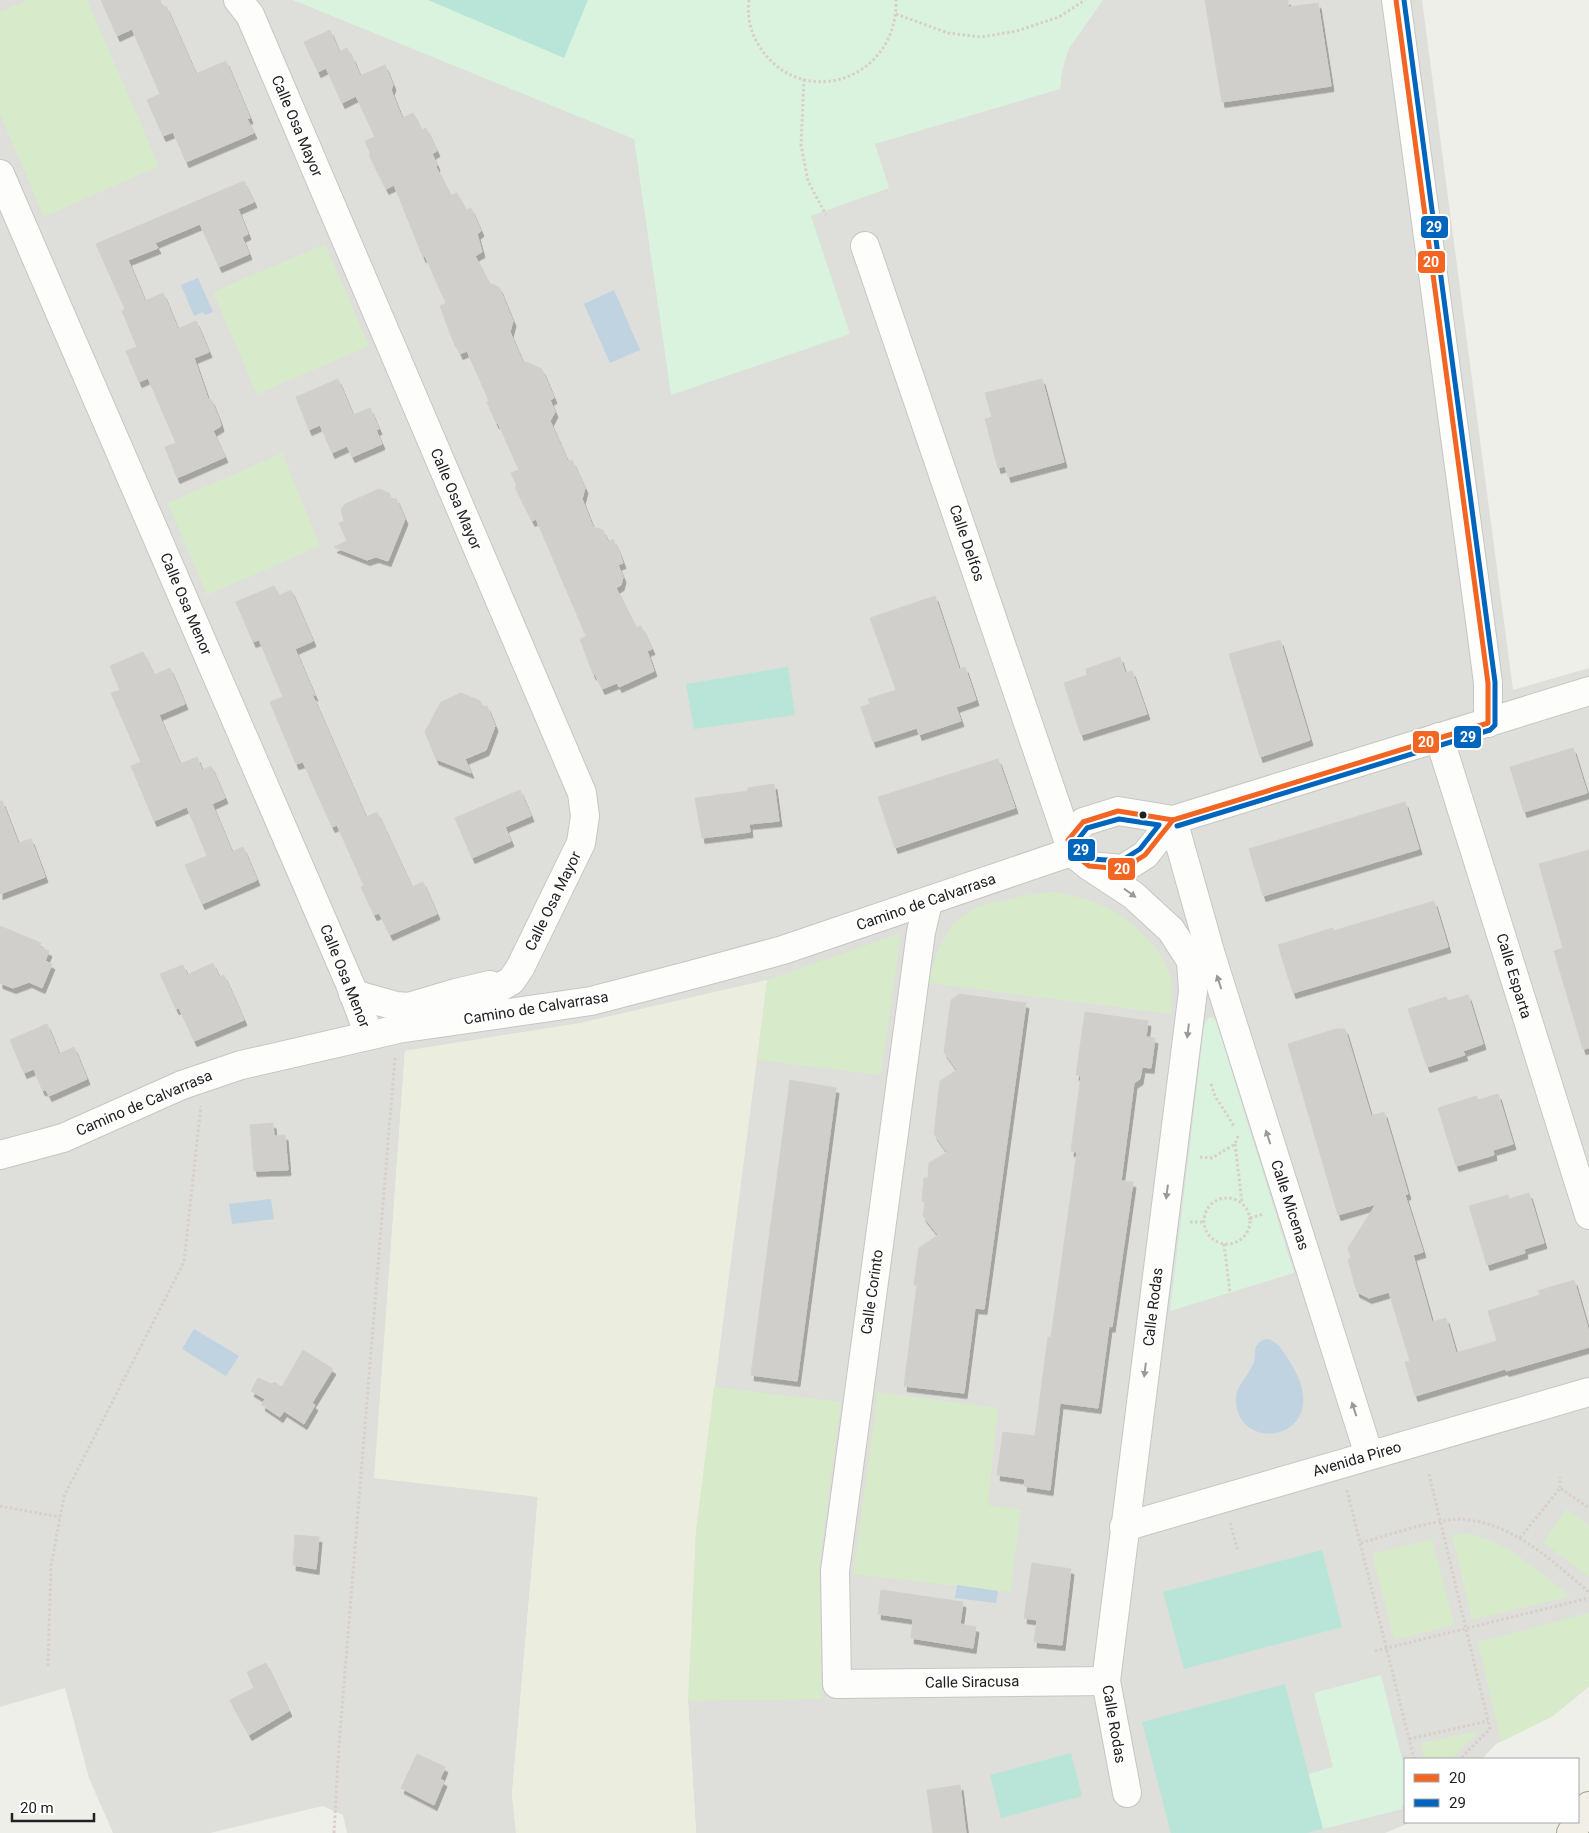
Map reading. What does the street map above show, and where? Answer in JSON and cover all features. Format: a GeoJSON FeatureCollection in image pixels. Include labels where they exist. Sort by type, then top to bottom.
{"type":"FeatureCollection","features":[{"type":"Feature","properties":{"kind":"main road"},"geometry":{"type":"LineString","coordinates":[[1579,1821],[1589,1806]]}},
{"type":"Feature","properties":{"kind":"street"},"geometry":{"type":"LineString","coordinates":[[1396,0],[1488,683],[1488,723]]}},
{"type":"Feature","properties":{"kind":"street","name":"Calle Osa Mayor"},"geometry":{"type":"LineString","coordinates":[[244,8],[582,793],[585,816],[581,843],[520,968],[511,981],[471,1003],[451,1022]]}},
{"type":"Feature","properties":{"kind":"street","name":"Calle Osa Menor"},"geometry":{"type":"LineString","coordinates":[[0,174],[369,1035]]}},
{"type":"Feature","properties":{"kind":"street","name":"Calle Delfos"},"geometry":{"type":"LineString","coordinates":[[865,246],[1076,853]]}},
{"type":"Feature","properties":{"kind":"street"},"geometry":{"type":"LineString","coordinates":[[1165,831],[1145,815],[1118,811],[1083,822],[1076,853],[1123,868],[1145,855],[1165,831],[1439,737],[1589,692]]}},
{"type":"Feature","properties":{"kind":"street","name":"Calle Esparta"},"geometry":{"type":"LineString","coordinates":[[1439,737],[1589,1215]]}},
{"type":"Feature","properties":{"kind":"street","name":"Calle Micenas"},"geometry":{"type":"LineString","coordinates":[[1165,831],[1201,958],[1369,1455]]}},
{"type":"Feature","properties":{"kind":"street","name":"Camino de Calvarrasa"},"geometry":{"type":"LineString","coordinates":[[3,1146],[64,1138],[199,1078],[241,1065],[369,1035],[406,1021],[451,1022],[591,1001],[783,950],[1076,853]]}},
{"type":"Feature","properties":{"kind":"street","name":"Calle Rodas"},"geometry":{"type":"LineString","coordinates":[[1076,853],[1133,895],[1201,958],[1193,992],[1106,1681],[1127,1793]]}},
{"type":"Feature","properties":{"kind":"street","name":"Calle Corinto"},"geometry":{"type":"LineString","coordinates":[[837,1684],[835,1571],[921,932],[928,902]]}},
{"type":"Feature","properties":{"kind":"street"},"geometry":{"type":"LineString","coordinates":[[353,994],[396,1006],[406,1021],[456,993],[511,981]]}},
{"type":"Feature","properties":{"kind":"street"},"geometry":{"type":"LineString","coordinates":[[451,1022],[446,1006],[456,993]]}},
{"type":"Feature","properties":{"kind":"street","name":"Avenida Pireo"},"geometry":{"type":"LineString","coordinates":[[1124,1527],[1589,1392]]}},
{"type":"Feature","properties":{"kind":"street","name":"Calle Siracusa"},"geometry":{"type":"LineString","coordinates":[[837,1684],[1106,1681]]}},
{"type":"Feature","properties":{"kind":"path"},"geometry":{"type":"LineString","coordinates":[[749,0],[749,20],[754,36],[762,51],[774,64],[788,73],[804,80],[822,82],[840,80],[857,73],[872,62],[884,48],[892,32],[896,14],[896,0]]}},
{"type":"Feature","properties":{"kind":"path"},"geometry":{"type":"LineString","coordinates":[[896,14],[948,33],[981,37],[1016,31],[1059,17],[1085,0]]}},
{"type":"Feature","properties":{"kind":"path"},"geometry":{"type":"LineString","coordinates":[[804,80],[801,145],[808,181],[826,215]]}},
{"type":"Feature","properties":{"kind":"path"},"geometry":{"type":"LineString","coordinates":[[334,1833],[339,1745],[406,1021]]}},
{"type":"Feature","properties":{"kind":"path"},"geometry":{"type":"LineString","coordinates":[[48,1666],[50,1566],[64,1496],[184,1262],[202,1112],[199,1078]]}},
{"type":"Feature","properties":{"kind":"path"},"geometry":{"type":"LineString","coordinates":[[1210,1082],[1215,1096],[1239,1134],[1235,1144],[1242,1202],[1250,1215],[1249,1230],[1239,1241],[1224,1244],[1210,1236],[1204,1222],[1208,1208],[1220,1199],[1227,1198],[1242,1202]]}},
{"type":"Feature","properties":{"kind":"path"},"geometry":{"type":"LineString","coordinates":[[1194,1157],[1212,1158],[1235,1144]]}},
{"type":"Feature","properties":{"kind":"path"},"geometry":{"type":"LineString","coordinates":[[1224,1244],[1230,1293]]}},
{"type":"Feature","properties":{"kind":"path"},"geometry":{"type":"LineString","coordinates":[[1340,1464],[1414,1758]]}},
{"type":"Feature","properties":{"kind":"path"},"geometry":{"type":"LineString","coordinates":[[1429,1474],[1490,1729],[1461,1758]]}},
{"type":"Feature","properties":{"kind":"path"},"geometry":{"type":"LineString","coordinates":[[1520,1538],[1560,1488],[1560,1477]]}},
{"type":"Feature","properties":{"kind":"path"},"geometry":{"type":"LineString","coordinates":[[1560,1488],[1589,1508]]}},
{"type":"Feature","properties":{"kind":"path"},"geometry":{"type":"LineString","coordinates":[[0,1506],[60,1517]]}},
{"type":"Feature","properties":{"kind":"path"},"geometry":{"type":"LineString","coordinates":[[1360,1543],[1440,1523],[1463,1519],[1471,1520],[1488,1524],[1520,1538],[1589,1592]]}},
{"type":"Feature","properties":{"kind":"path"},"geometry":{"type":"LineString","coordinates":[[1230,1522],[1238,1550]]}},
{"type":"Feature","properties":{"kind":"path"},"geometry":{"type":"LineString","coordinates":[[1375,1651],[1589,1598]]}},
{"type":"Feature","properties":{"kind":"path"},"geometry":{"type":"LineString","coordinates":[[1408,1739],[1488,1721]]}},
{"type":"Feature","properties":{"kind":"shaded area"},"geometry":{"type":"Polygon","coordinates":[[[0,0],[1422,0],[1513,690],[1589,668],[1589,1686],[1553,1716],[1496,1744],[1483,1758],[1404,1758],[1404,1823],[1410,1823],[1385,1833],[696,1833],[688,1701],[696,1530],[767,980],[581,1023],[405,1051],[375,1478],[538,1496],[512,1794],[516,1833],[347,1833],[343,1815],[323,1806],[210,1833],[113,1833],[89,1778],[65,1688],[0,1707],[0,0]]]}},
{"type":"Feature","properties":{"kind":"green space"},"geometry":{"type":"Polygon","coordinates":[[[28,0],[87,0],[159,166],[44,217],[0,114],[0,12],[28,0]]]}},
{"type":"Feature","properties":{"kind":"green space"},"geometry":{"type":"Polygon","coordinates":[[[293,0],[1103,0],[1068,50],[1060,89],[875,144],[889,188],[811,216],[850,334],[671,395],[634,139],[293,0]]]}},
{"type":"Feature","properties":{"kind":"green space"},"geometry":{"type":"Polygon","coordinates":[[[428,0],[588,0],[564,58],[428,0]]]}},
{"type":"Feature","properties":{"kind":"green space"},"geometry":{"type":"Polygon","coordinates":[[[325,244],[369,346],[257,394],[213,292],[325,244]]]}},
{"type":"Feature","properties":{"kind":"green space"},"geometry":{"type":"Polygon","coordinates":[[[282,453],[320,546],[207,595],[168,503],[282,453]]]}},
{"type":"Feature","properties":{"kind":"green space"},"geometry":{"type":"Polygon","coordinates":[[[788,667],[795,715],[694,729],[686,684],[788,667]]]}},
{"type":"Feature","properties":{"kind":"green space"},"geometry":{"type":"Polygon","coordinates":[[[1056,892],[1097,903],[1121,916],[1144,935],[1154,946],[1168,970],[1172,983],[1171,1014],[929,983],[931,971],[940,947],[953,926],[962,917],[984,905],[1029,895],[1056,892]]]}},
{"type":"Feature","properties":{"kind":"green space"},"geometry":{"type":"Polygon","coordinates":[[[901,933],[881,1075],[757,1060],[767,980],[901,933]]]}},
{"type":"Feature","properties":{"kind":"green space"},"geometry":{"type":"Polygon","coordinates":[[[767,980],[696,1530],[688,1701],[696,1833],[516,1833],[512,1794],[538,1497],[374,1478],[405,1051],[581,1023],[767,980]]]}},
{"type":"Feature","properties":{"kind":"green space"},"geometry":{"type":"Polygon","coordinates":[[[1212,1017],[1216,1021],[1294,1273],[1170,1311],[1204,1027],[1208,1018],[1212,1017]]]}},
{"type":"Feature","properties":{"kind":"green space"},"geometry":{"type":"Polygon","coordinates":[[[714,1387],[841,1402],[819,1566],[822,1699],[688,1701],[696,1530],[714,1387]]]}},
{"type":"Feature","properties":{"kind":"green space"},"geometry":{"type":"Polygon","coordinates":[[[878,1392],[998,1408],[988,1505],[1021,1510],[1010,1592],[853,1574],[878,1392]]]}},
{"type":"Feature","properties":{"kind":"green space"},"geometry":{"type":"Polygon","coordinates":[[[1567,1509],[1589,1526],[1589,1577],[1543,1542],[1567,1509]]]}},
{"type":"Feature","properties":{"kind":"green space"},"geometry":{"type":"Polygon","coordinates":[[[1468,1533],[1490,1540],[1512,1551],[1571,1596],[1472,1620],[1452,1535],[1468,1533]]]}},
{"type":"Feature","properties":{"kind":"green space"},"geometry":{"type":"Polygon","coordinates":[[[1432,1539],[1454,1625],[1394,1640],[1372,1554],[1432,1539]]]}},
{"type":"Feature","properties":{"kind":"green space"},"geometry":{"type":"Polygon","coordinates":[[[1322,1550],[1342,1627],[1184,1669],[1163,1592],[1322,1550]]]}},
{"type":"Feature","properties":{"kind":"green space"},"geometry":{"type":"Polygon","coordinates":[[[1589,1613],[1589,1686],[1553,1716],[1501,1742],[1478,1642],[1589,1613]]]}},
{"type":"Feature","properties":{"kind":"green space"},"geometry":{"type":"Polygon","coordinates":[[[1381,1675],[1404,1765],[1404,1805],[1402,1809],[1323,1829],[1308,1774],[1333,1767],[1314,1693],[1381,1675]]]}},
{"type":"Feature","properties":{"kind":"green space"},"geometry":{"type":"Polygon","coordinates":[[[1285,1684],[1323,1829],[1307,1833],[1171,1833],[1142,1722],[1285,1684]]]}},
{"type":"Feature","properties":{"kind":"green space"},"geometry":{"type":"Polygon","coordinates":[[[1479,1731],[1452,1758],[1424,1758],[1421,1743],[1479,1731]]]}},
{"type":"Feature","properties":{"kind":"green space"},"geometry":{"type":"Polygon","coordinates":[[[1071,1753],[1082,1796],[1001,1818],[990,1775],[1071,1753]]]}},
{"type":"Feature","properties":{"kind":"water"},"geometry":{"type":"Polygon","coordinates":[[[198,278],[213,312],[205,315],[203,312],[194,316],[181,285],[198,278]]]}},
{"type":"Feature","properties":{"kind":"water"},"geometry":{"type":"Polygon","coordinates":[[[614,290],[640,350],[610,363],[584,304],[614,290]]]}},
{"type":"Feature","properties":{"kind":"water"},"geometry":{"type":"Polygon","coordinates":[[[271,1199],[274,1219],[232,1224],[229,1204],[271,1199]]]}},
{"type":"Feature","properties":{"kind":"water"},"geometry":{"type":"Polygon","coordinates":[[[194,1329],[239,1356],[226,1376],[182,1349],[194,1329]]]}},
{"type":"Feature","properties":{"kind":"water"},"geometry":{"type":"Polygon","coordinates":[[[1266,1339],[1277,1344],[1290,1362],[1302,1388],[1302,1408],[1295,1423],[1282,1431],[1268,1434],[1253,1430],[1241,1419],[1236,1402],[1237,1391],[1254,1362],[1256,1346],[1266,1339]]]}},
{"type":"Feature","properties":{"kind":"water"},"geometry":{"type":"Polygon","coordinates":[[[957,1585],[998,1591],[996,1603],[955,1598],[957,1585]]]}},
{"type":"Feature","properties":{"kind":"building"},"geometry":{"type":"Polygon","coordinates":[[[101,0],[160,0],[163,7],[166,6],[196,74],[226,61],[250,118],[247,119],[254,133],[186,162],[173,132],[163,136],[147,100],[160,94],[132,29],[117,36],[101,0]]]}},
{"type":"Feature","properties":{"kind":"building"},"geometry":{"type":"Polygon","coordinates":[[[1205,0],[1288,0],[1288,7],[1318,3],[1331,86],[1222,102],[1205,0]]]}},
{"type":"Feature","properties":{"kind":"building"},"geometry":{"type":"Polygon","coordinates":[[[330,30],[339,52],[347,48],[360,76],[385,65],[393,85],[391,90],[402,118],[413,113],[422,130],[426,128],[437,151],[432,154],[437,165],[436,167],[451,196],[457,193],[466,210],[471,208],[481,231],[477,234],[482,252],[475,256],[489,283],[499,287],[513,321],[510,332],[523,363],[526,362],[542,369],[554,398],[550,400],[555,412],[550,421],[568,462],[572,460],[585,488],[582,499],[593,527],[603,530],[608,542],[613,539],[619,552],[623,563],[618,565],[623,577],[621,585],[616,588],[636,628],[641,626],[652,649],[647,651],[654,671],[619,687],[617,683],[602,689],[595,674],[593,674],[580,639],[586,636],[536,519],[532,521],[515,487],[517,486],[511,473],[519,470],[498,423],[496,423],[487,402],[489,401],[467,351],[460,354],[453,341],[440,306],[446,303],[425,256],[423,257],[394,185],[386,189],[369,155],[371,155],[365,141],[375,137],[356,96],[342,103],[326,68],[318,72],[304,42],[330,30]]]}},
{"type":"Feature","properties":{"kind":"building"},"geometry":{"type":"Polygon","coordinates":[[[244,181],[254,202],[238,209],[248,234],[242,237],[249,254],[219,267],[200,224],[155,243],[158,248],[128,260],[145,301],[163,293],[178,329],[196,321],[209,352],[194,358],[208,399],[211,399],[219,419],[221,426],[213,431],[225,457],[177,478],[165,447],[176,443],[148,378],[139,382],[126,351],[137,347],[122,311],[125,309],[96,244],[244,181]]]}},
{"type":"Feature","properties":{"kind":"building"},"geometry":{"type":"Polygon","coordinates":[[[338,379],[353,415],[370,408],[379,429],[376,430],[382,444],[352,457],[347,446],[332,453],[320,425],[309,430],[296,397],[338,379]]]}},
{"type":"Feature","properties":{"kind":"building"},"geometry":{"type":"Polygon","coordinates":[[[1042,379],[1064,462],[1008,477],[1005,466],[998,468],[985,419],[992,417],[985,393],[1042,379]]]}},
{"type":"Feature","properties":{"kind":"building"},"geometry":{"type":"Polygon","coordinates":[[[379,489],[389,493],[392,500],[396,498],[405,519],[388,561],[376,557],[367,560],[334,547],[347,541],[339,523],[344,521],[341,510],[345,504],[379,489]]]}},
{"type":"Feature","properties":{"kind":"building"},"geometry":{"type":"Polygon","coordinates":[[[274,586],[279,596],[291,590],[313,641],[295,649],[315,696],[311,692],[366,817],[377,812],[412,887],[423,882],[437,914],[390,935],[379,913],[374,915],[361,887],[364,886],[337,825],[332,827],[303,762],[296,764],[270,702],[283,697],[259,640],[253,642],[236,602],[274,586]]]}},
{"type":"Feature","properties":{"kind":"building"},"geometry":{"type":"Polygon","coordinates":[[[935,596],[959,669],[965,667],[976,700],[956,707],[961,721],[919,735],[917,728],[873,742],[861,707],[870,704],[868,699],[896,690],[870,618],[935,596]]]}},
{"type":"Feature","properties":{"kind":"building"},"geometry":{"type":"Polygon","coordinates":[[[1280,640],[1310,740],[1260,757],[1229,654],[1280,640]]]}},
{"type":"Feature","properties":{"kind":"building"},"geometry":{"type":"Polygon","coordinates":[[[143,652],[154,675],[170,668],[185,704],[159,715],[180,764],[197,757],[202,770],[211,766],[225,798],[212,804],[232,852],[243,847],[257,880],[202,904],[185,865],[207,856],[187,807],[154,821],[131,766],[141,762],[111,693],[120,690],[110,666],[143,652]]]}},
{"type":"Feature","properties":{"kind":"building"},"geometry":{"type":"Polygon","coordinates":[[[1120,657],[1125,673],[1132,671],[1147,714],[1081,735],[1064,683],[1087,675],[1086,669],[1120,657]]]}},
{"type":"Feature","properties":{"kind":"building"},"geometry":{"type":"Polygon","coordinates":[[[461,693],[480,701],[483,707],[487,706],[495,726],[486,750],[465,759],[471,773],[436,759],[425,732],[441,702],[461,693]]]}},
{"type":"Feature","properties":{"kind":"building"},"geometry":{"type":"Polygon","coordinates":[[[1573,748],[1587,793],[1524,812],[1510,767],[1573,748]]]}},
{"type":"Feature","properties":{"kind":"building"},"geometry":{"type":"Polygon","coordinates":[[[998,759],[1015,808],[895,848],[878,797],[998,759]]]}},
{"type":"Feature","properties":{"kind":"building"},"geometry":{"type":"Polygon","coordinates":[[[774,784],[779,821],[749,824],[750,832],[702,838],[695,798],[748,791],[748,788],[774,784]]]}},
{"type":"Feature","properties":{"kind":"building"},"geometry":{"type":"Polygon","coordinates":[[[520,790],[531,816],[505,827],[511,841],[472,858],[455,818],[520,790]]]}},
{"type":"Feature","properties":{"kind":"building"},"geometry":{"type":"Polygon","coordinates":[[[0,801],[2,801],[18,843],[31,839],[45,877],[0,894],[0,801]]]}},
{"type":"Feature","properties":{"kind":"building"},"geometry":{"type":"Polygon","coordinates":[[[1405,802],[1419,849],[1263,896],[1249,849],[1405,802]]]}},
{"type":"Feature","properties":{"kind":"building"},"geometry":{"type":"Polygon","coordinates":[[[1589,850],[1589,1048],[1583,1049],[1554,951],[1563,948],[1539,864],[1589,850]]]}},
{"type":"Feature","properties":{"kind":"building"},"geometry":{"type":"Polygon","coordinates":[[[1434,901],[1448,947],[1293,993],[1278,945],[1434,901]]]}},
{"type":"Feature","properties":{"kind":"building"},"geometry":{"type":"Polygon","coordinates":[[[0,926],[41,943],[39,947],[49,951],[45,961],[52,964],[42,988],[29,982],[13,988],[0,983],[0,926]]]}},
{"type":"Feature","properties":{"kind":"building"},"geometry":{"type":"Polygon","coordinates":[[[213,963],[219,977],[224,975],[244,1020],[194,1041],[179,1008],[176,1009],[160,974],[183,965],[187,975],[213,963]]]}},
{"type":"Feature","properties":{"kind":"building"},"geometry":{"type":"Polygon","coordinates":[[[959,994],[1026,1003],[984,1309],[975,1308],[964,1393],[904,1386],[917,1285],[914,1285],[919,1248],[938,1235],[923,1216],[925,1202],[922,1201],[924,1178],[928,1178],[929,1163],[947,1152],[934,1134],[940,1081],[957,1070],[944,1052],[951,1000],[959,994]]]}},
{"type":"Feature","properties":{"kind":"building"},"geometry":{"type":"Polygon","coordinates":[[[1468,995],[1483,1044],[1463,1051],[1465,1055],[1427,1067],[1408,1009],[1446,997],[1448,1001],[1468,995]]]}},
{"type":"Feature","properties":{"kind":"building"},"geometry":{"type":"Polygon","coordinates":[[[1085,1012],[1148,1021],[1146,1037],[1155,1038],[1151,1068],[1142,1067],[1140,1079],[1134,1083],[1121,1181],[1133,1182],[1112,1327],[1109,1326],[1098,1408],[1060,1403],[1050,1490],[1024,1486],[1025,1479],[997,1475],[1003,1432],[1035,1436],[1048,1337],[1051,1337],[1077,1152],[1071,1151],[1081,1076],[1076,1075],[1085,1012]]]}},
{"type":"Feature","properties":{"kind":"building"},"geometry":{"type":"Polygon","coordinates":[[[47,1024],[59,1054],[74,1047],[87,1079],[49,1096],[46,1090],[42,1090],[34,1069],[24,1073],[10,1040],[47,1024]]]}},
{"type":"Feature","properties":{"kind":"building"},"geometry":{"type":"Polygon","coordinates":[[[1336,1029],[1345,1029],[1371,1116],[1384,1112],[1408,1194],[1405,1195],[1423,1252],[1413,1255],[1432,1322],[1446,1318],[1456,1353],[1497,1341],[1488,1311],[1540,1295],[1538,1291],[1574,1280],[1589,1332],[1589,1347],[1506,1371],[1505,1369],[1415,1396],[1405,1362],[1410,1361],[1389,1292],[1369,1298],[1357,1292],[1348,1260],[1351,1258],[1348,1248],[1376,1204],[1338,1215],[1288,1044],[1336,1029]]]}},
{"type":"Feature","properties":{"kind":"building"},"geometry":{"type":"Polygon","coordinates":[[[790,1080],[836,1088],[797,1381],[751,1375],[790,1080]]]}},
{"type":"Feature","properties":{"kind":"building"},"geometry":{"type":"Polygon","coordinates":[[[1498,1094],[1513,1144],[1493,1150],[1494,1155],[1456,1166],[1438,1108],[1476,1096],[1478,1100],[1498,1094]]]}},
{"type":"Feature","properties":{"kind":"building"},"geometry":{"type":"Polygon","coordinates":[[[273,1123],[274,1136],[285,1135],[288,1170],[254,1171],[250,1125],[273,1123]]]}},
{"type":"Feature","properties":{"kind":"building"},"geometry":{"type":"Polygon","coordinates":[[[1529,1193],[1544,1243],[1524,1249],[1525,1253],[1487,1265],[1469,1206],[1508,1195],[1509,1199],[1529,1193]]]}},
{"type":"Feature","properties":{"kind":"building"},"geometry":{"type":"Polygon","coordinates":[[[303,1350],[333,1369],[312,1403],[315,1405],[304,1424],[284,1411],[280,1417],[262,1405],[265,1399],[251,1391],[258,1378],[272,1384],[274,1382],[282,1387],[303,1350]]]}},
{"type":"Feature","properties":{"kind":"building"},"geometry":{"type":"Polygon","coordinates":[[[295,1535],[319,1537],[316,1569],[293,1565],[295,1535]]]}},
{"type":"Feature","properties":{"kind":"building"},"geometry":{"type":"Polygon","coordinates":[[[1032,1563],[1071,1569],[1062,1645],[1034,1642],[1037,1620],[1024,1618],[1032,1563]]]}},
{"type":"Feature","properties":{"kind":"building"},"geometry":{"type":"Polygon","coordinates":[[[881,1590],[963,1602],[960,1624],[976,1627],[973,1648],[911,1638],[913,1619],[878,1614],[881,1590]]]}},
{"type":"Feature","properties":{"kind":"building"},"geometry":{"type":"Polygon","coordinates":[[[266,1663],[289,1711],[249,1735],[230,1700],[254,1688],[247,1672],[266,1663]]]}},
{"type":"Feature","properties":{"kind":"building"},"geometry":{"type":"Polygon","coordinates":[[[417,1754],[445,1767],[440,1779],[444,1781],[434,1805],[401,1788],[417,1754]]]}},
{"type":"Feature","properties":{"kind":"building"},"geometry":{"type":"Polygon","coordinates":[[[960,1785],[966,1833],[933,1833],[927,1790],[960,1785]]]}},
{"type":"Feature","properties":{"kind":"transit line","name":"20"},"geometry":{"type":"LineString","coordinates":[[1173,820],[1488,723],[1488,683],[1396,0]]}},
{"type":"Feature","properties":{"kind":"transit line","name":"29"},"geometry":{"type":"LineString","coordinates":[[1177,826],[1490,730],[1495,725],[1495,682],[1404,0]]}},
{"type":"Feature","properties":{"kind":"transit line","name":"20"},"geometry":{"type":"LineString","coordinates":[[1118,811],[1173,820],[1145,855],[1123,869],[1089,866],[1071,852],[1068,840],[1083,822],[1118,811]]}},
{"type":"Feature","properties":{"kind":"transit line","name":"29"},"geometry":{"type":"LineString","coordinates":[[1119,819],[1159,825],[1140,849],[1121,861],[1092,859],[1078,848],[1076,842],[1087,828],[1119,819]]}}]}
